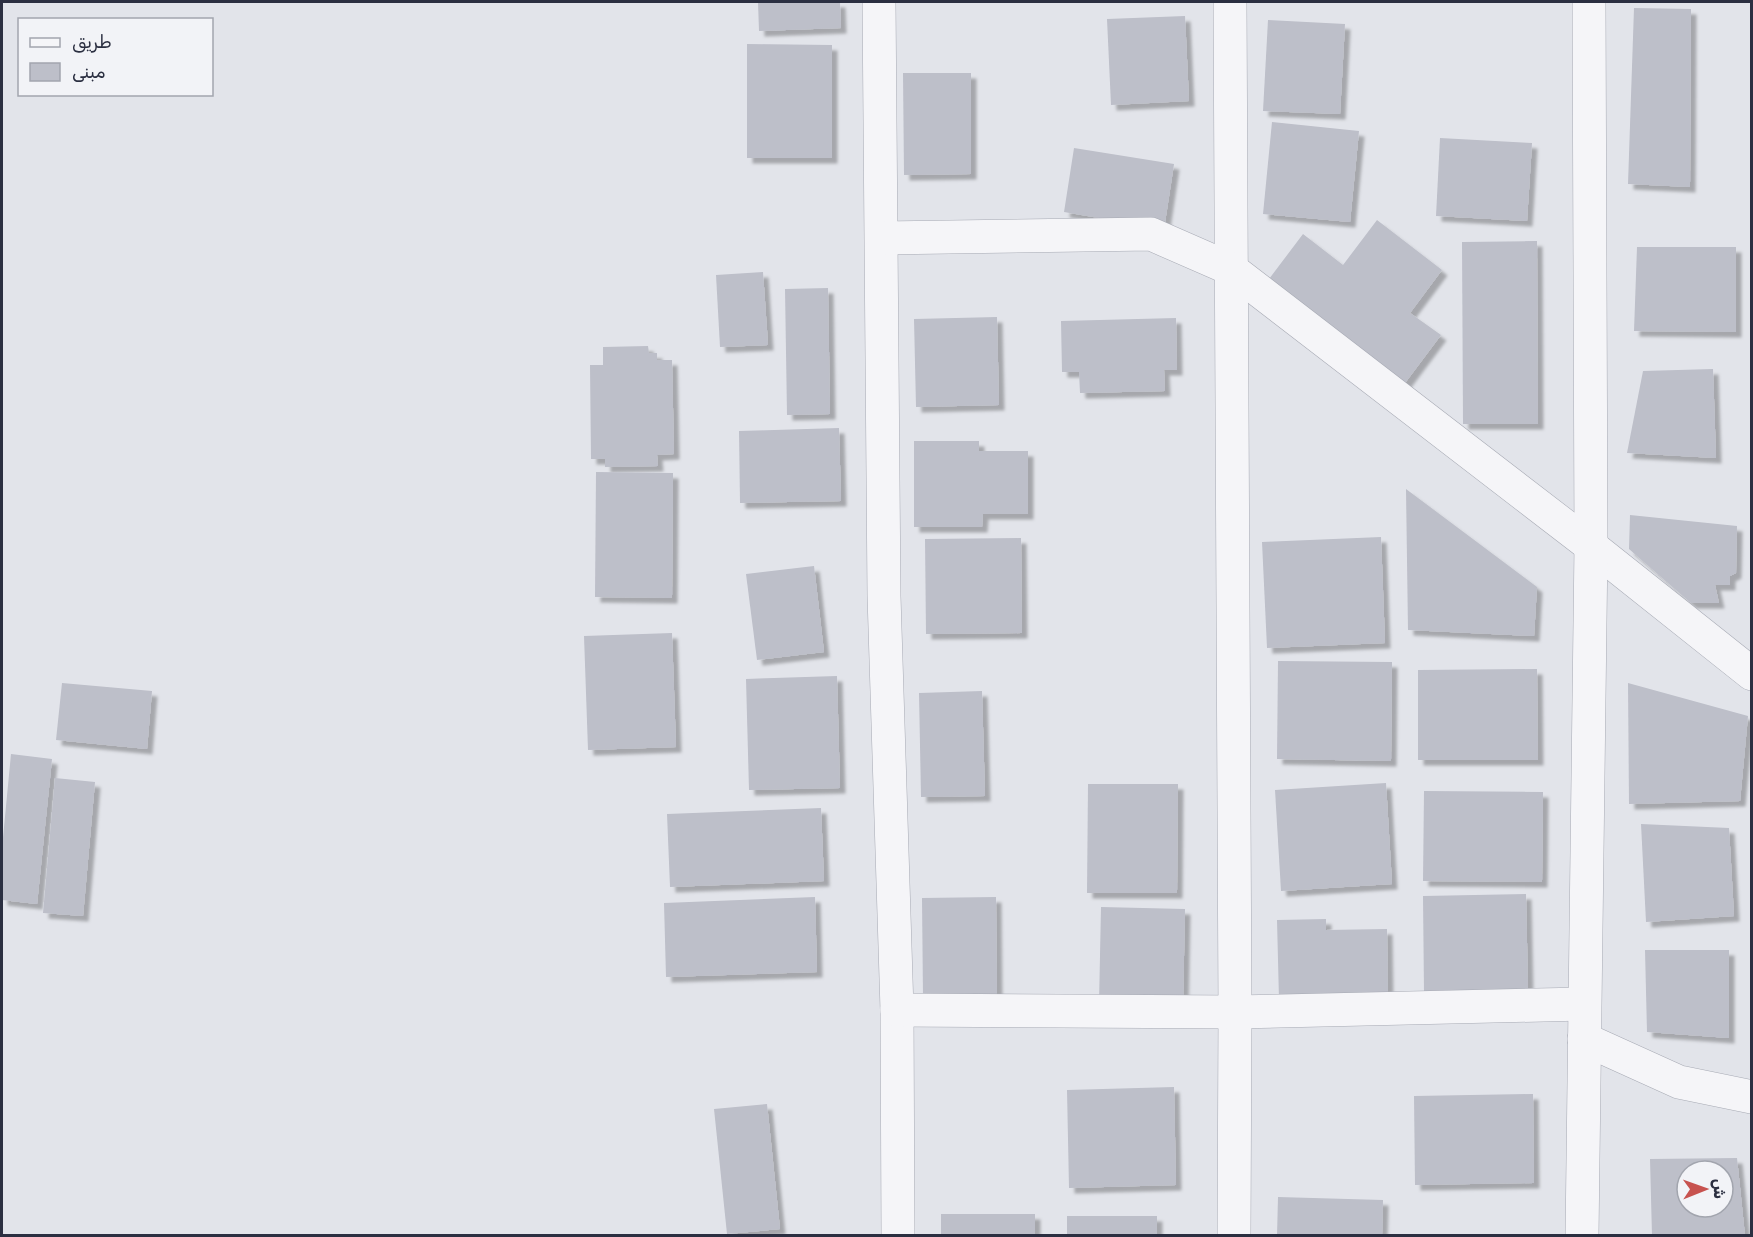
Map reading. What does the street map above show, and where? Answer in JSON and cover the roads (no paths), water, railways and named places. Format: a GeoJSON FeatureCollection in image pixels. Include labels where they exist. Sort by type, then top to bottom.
{"type":"FeatureCollection","features":[{"type":"Feature","properties":{"kind":"street"},"geometry":{"type":"LineString","coordinates":[[879,2],[884,596],[897,1010],[898,1236]]}},
{"type":"Feature","properties":{"kind":"street"},"geometry":{"type":"LineString","coordinates":[[1230,2],[1234,1236]]}},
{"type":"Feature","properties":{"kind":"street"},"geometry":{"type":"LineString","coordinates":[[1582,1236],[1590,546],[1588,2]]}},
{"type":"Feature","properties":{"kind":"street"},"geometry":{"type":"LineString","coordinates":[[882,238],[1150,234],[1232,269],[1752,674]]}},
{"type":"Feature","properties":{"kind":"street"},"geometry":{"type":"LineString","coordinates":[[897,1010],[1235,1012],[1584,1004]]}},
{"type":"Feature","properties":{"kind":"street"},"geometry":{"type":"LineString","coordinates":[[1584,1039],[1679,1082],[1752,1097]]}}]}
